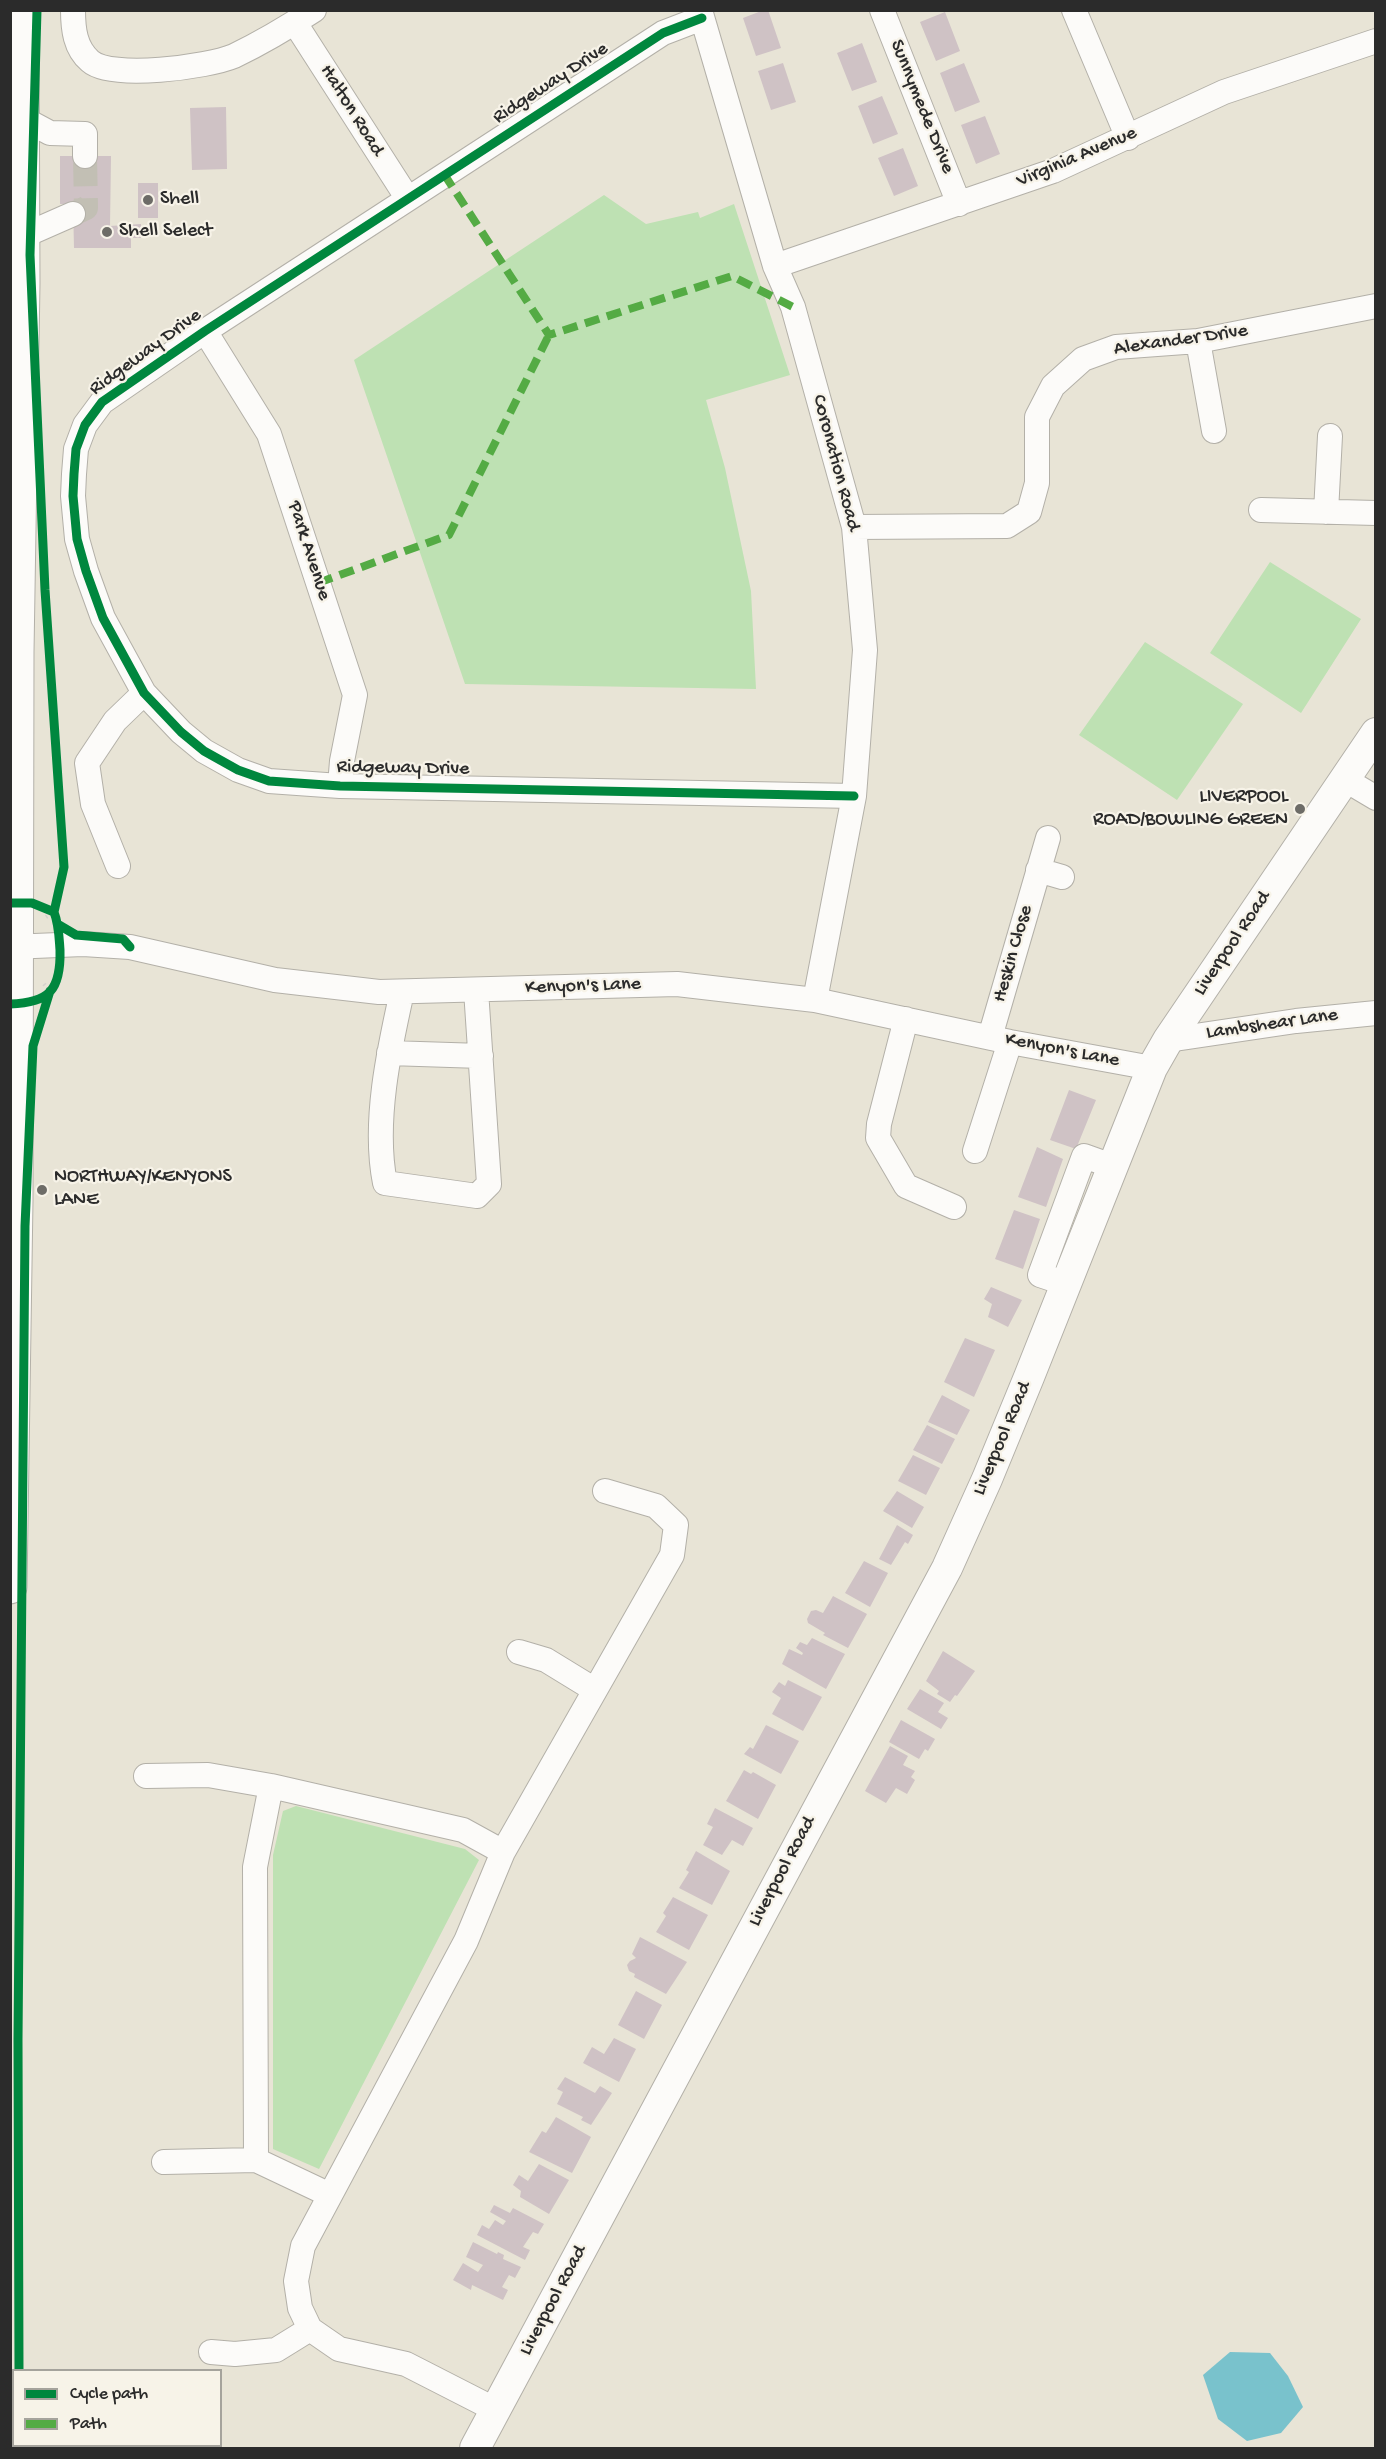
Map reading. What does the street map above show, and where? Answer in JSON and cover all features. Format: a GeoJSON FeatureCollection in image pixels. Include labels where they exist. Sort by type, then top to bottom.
{"type":"FeatureCollection","features":[{"type":"Feature","properties":{"kind":"highway"},"geometry":{"type":"LineString","coordinates":[[10,1587],[16,1200],[31,1003],[13,947],[16,903],[23,236],[22,10]]}},
{"type":"Feature","properties":{"kind":"main road","name":"Liverpool Road"},"geometry":{"type":"LineString","coordinates":[[475,2448],[946,1568],[987,1479],[1152,1068],[1168,1040],[1376,733]]}},
{"type":"Feature","properties":{"kind":"street"},"geometry":{"type":"LineString","coordinates":[[73,10],[76,40],[91,62],[114,70],[175,70],[232,57],[304,16]]}},
{"type":"Feature","properties":{"kind":"street","name":"Sunnymede Drive"},"geometry":{"type":"LineString","coordinates":[[882,10],[959,204]]}},
{"type":"Feature","properties":{"kind":"street"},"geometry":{"type":"LineString","coordinates":[[1074,10],[1128,138]]}},
{"type":"Feature","properties":{"kind":"street","name":"Ridgeway Drive"},"geometry":{"type":"LineString","coordinates":[[701,14],[663,33],[205,331],[102,402],[85,425],[76,449],[73,496],[77,539],[86,571],[104,618],[144,693],[196,744],[238,770],[269,780],[340,786],[854,796]]}},
{"type":"Feature","properties":{"kind":"street","name":"Coronation Road"},"geometry":{"type":"LineString","coordinates":[[701,14],[775,266],[793,307],[854,527],[865,650],[854,796],[815,1000]]}},
{"type":"Feature","properties":{"kind":"street","name":"Halton Road"},"geometry":{"type":"LineString","coordinates":[[304,16],[408,199]]}},
{"type":"Feature","properties":{"kind":"street","name":"Virginia Avenue"},"geometry":{"type":"LineString","coordinates":[[775,266],[1053,171],[1224,92],[1376,40]]}},
{"type":"Feature","properties":{"kind":"street"},"geometry":{"type":"LineString","coordinates":[[22,118],[50,133],[85,134],[86,156]]}},
{"type":"Feature","properties":{"kind":"street"},"geometry":{"type":"LineString","coordinates":[[23,236],[73,214]]}},
{"type":"Feature","properties":{"kind":"street","name":"Alexander Drive"},"geometry":{"type":"LineString","coordinates":[[854,527],[1007,526],[1029,512],[1037,483],[1037,417],[1053,386],[1083,359],[1116,347],[1198,341],[1376,306]]}},
{"type":"Feature","properties":{"kind":"street","name":"Park Avenue"},"geometry":{"type":"LineString","coordinates":[[205,331],[269,434],[355,695],[342,761],[340,786]]}},
{"type":"Feature","properties":{"kind":"street"},"geometry":{"type":"LineString","coordinates":[[1198,341],[1214,431]]}},
{"type":"Feature","properties":{"kind":"street"},"geometry":{"type":"LineString","coordinates":[[1326,512],[1330,436]]}},
{"type":"Feature","properties":{"kind":"street"},"geometry":{"type":"LineString","coordinates":[[1261,510],[1376,513]]}},
{"type":"Feature","properties":{"kind":"street"},"geometry":{"type":"LineString","coordinates":[[118,866],[93,804],[87,763],[115,721],[144,693]]}},
{"type":"Feature","properties":{"kind":"street"},"geometry":{"type":"LineString","coordinates":[[1344,780],[1376,798]]}},
{"type":"Feature","properties":{"kind":"street","name":"Heskin Close"},"geometry":{"type":"LineString","coordinates":[[975,1151],[1038,870],[1048,838]]}},
{"type":"Feature","properties":{"kind":"street"},"geometry":{"type":"LineString","coordinates":[[1038,870],[1062,877]]}},
{"type":"Feature","properties":{"kind":"street","name":"Kenyon's Lane"},"geometry":{"type":"LineString","coordinates":[[13,947],[106,944],[130,947],[275,980],[379,992],[676,984],[815,1000],[1000,1040],[1152,1068]]}},
{"type":"Feature","properties":{"kind":"street"},"geometry":{"type":"LineString","coordinates":[[402,992],[383,1094],[381,1166],[385,1183],[477,1196],[489,1185],[476,990]]}},
{"type":"Feature","properties":{"kind":"street","name":"Lambshear Lane"},"geometry":{"type":"LineString","coordinates":[[1168,1040],[1296,1021],[1376,1013]]}},
{"type":"Feature","properties":{"kind":"street"},"geometry":{"type":"LineString","coordinates":[[906,1020],[879,1124],[878,1138],[906,1185],[954,1207]]}},
{"type":"Feature","properties":{"kind":"street"},"geometry":{"type":"LineString","coordinates":[[389,1053],[481,1056]]}},
{"type":"Feature","properties":{"kind":"street"},"geometry":{"type":"LineString","coordinates":[[496,2410],[406,2364],[339,2349],[310,2329],[300,2308],[296,2281],[303,2246],[466,1941],[503,1852],[672,1555],[676,1525],[656,1506],[605,1491]]}},
{"type":"Feature","properties":{"kind":"street"},"geometry":{"type":"LineString","coordinates":[[519,1653],[546,1660],[595,1690]]}},
{"type":"Feature","properties":{"kind":"street"},"geometry":{"type":"LineString","coordinates":[[146,1776],[208,1775],[271,1786],[463,1830],[503,1852]]}},
{"type":"Feature","properties":{"kind":"street"},"geometry":{"type":"LineString","coordinates":[[256,2160],[255,1867],[271,1786]]}},
{"type":"Feature","properties":{"kind":"street"},"geometry":{"type":"LineString","coordinates":[[164,2162],[256,2160],[330,2195]]}},
{"type":"Feature","properties":{"kind":"street"},"geometry":{"type":"LineString","coordinates":[[211,2352],[235,2354],[276,2350],[310,2329]]}},
{"type":"Feature","properties":{"kind":"path"},"geometry":{"type":"LineString","coordinates":[[50,915],[57,901]]}},
{"type":"Feature","properties":{"kind":"path"},"geometry":{"type":"LineString","coordinates":[[16,903],[32,903],[50,915],[59,925],[58,981],[47,987],[31,1003]]}},
{"type":"Feature","properties":{"kind":"path"},"geometry":{"type":"LineString","coordinates":[[31,1003],[41,999],[47,987]]}},
{"type":"Feature","properties":{"kind":"green space"},"geometry":{"type":"Polygon","coordinates":[[[604,195],[646,224],[698,212],[700,218],[734,204],[790,375],[706,400],[725,468],[751,591],[756,689],[465,684],[354,360],[604,195]]]}},
{"type":"Feature","properties":{"kind":"green space"},"geometry":{"type":"Polygon","coordinates":[[[1270,562],[1361,619],[1301,713],[1210,653],[1270,562]]]}},
{"type":"Feature","properties":{"kind":"green space"},"geometry":{"type":"Polygon","coordinates":[[[1145,642],[1243,704],[1177,800],[1079,735],[1145,642]]]}},
{"type":"Feature","properties":{"kind":"green space"},"geometry":{"type":"Polygon","coordinates":[[[296,1806],[465,1849],[479,1860],[319,2169],[273,2149],[273,1855],[283,1811],[296,1806]]]}},
{"type":"Feature","properties":{"kind":"water"},"geometry":{"type":"Polygon","coordinates":[[[1230,2352],[1270,2353],[1288,2376],[1303,2407],[1281,2433],[1247,2441],[1218,2419],[1203,2375],[1230,2352]]]}},
{"type":"Feature","properties":{"kind":"building"},"geometry":{"type":"Polygon","coordinates":[[[768,10],[781,48],[756,56],[743,18],[768,10]]]}},
{"type":"Feature","properties":{"kind":"building"},"geometry":{"type":"Polygon","coordinates":[[[945,12],[960,51],[936,61],[920,22],[945,12]]]}},
{"type":"Feature","properties":{"kind":"building"},"geometry":{"type":"Polygon","coordinates":[[[862,43],[877,82],[852,91],[837,53],[862,43]]]}},
{"type":"Feature","properties":{"kind":"building"},"geometry":{"type":"Polygon","coordinates":[[[783,63],[796,102],[771,110],[758,71],[783,63]]]}},
{"type":"Feature","properties":{"kind":"building"},"geometry":{"type":"Polygon","coordinates":[[[964,63],[980,102],[955,112],[940,73],[964,63]]]}},
{"type":"Feature","properties":{"kind":"building"},"geometry":{"type":"Polygon","coordinates":[[[882,96],[898,134],[873,144],[858,106],[882,96]]]}},
{"type":"Feature","properties":{"kind":"building"},"geometry":{"type":"Polygon","coordinates":[[[226,107],[227,169],[192,170],[190,108],[226,107]]]}},
{"type":"Feature","properties":{"kind":"building"},"geometry":{"type":"Polygon","coordinates":[[[985,116],[1000,154],[976,164],[961,125],[985,116]]]}},
{"type":"Feature","properties":{"kind":"building"},"geometry":{"type":"Polygon","coordinates":[[[903,148],[918,186],[894,196],[878,158],[903,148]]]}},
{"type":"Feature","properties":{"kind":"building","name":"Shell"},"geometry":{"type":"Polygon","coordinates":[[[60,156],[111,156],[110,226],[141,224],[141,238],[131,238],[131,248],[74,248],[73,204],[60,204],[60,156]]]}},
{"type":"Feature","properties":{"kind":"building","name":"Shell"},"geometry":{"type":"Polygon","coordinates":[[[138,183],[158,183],[158,218],[138,218],[138,183]]]}},
{"type":"Feature","properties":{"kind":"building"},"geometry":{"type":"Polygon","coordinates":[[[1069,1090],[1096,1100],[1076,1149],[1050,1140],[1069,1090]]]}},
{"type":"Feature","properties":{"kind":"building"},"geometry":{"type":"Polygon","coordinates":[[[1037,1147],[1063,1159],[1046,1207],[1018,1197],[1037,1147]]]}},
{"type":"Feature","properties":{"kind":"building"},"geometry":{"type":"Polygon","coordinates":[[[1014,1210],[1040,1219],[1023,1269],[995,1259],[1014,1210]]]}},
{"type":"Feature","properties":{"kind":"building"},"geometry":{"type":"Polygon","coordinates":[[[991,1287],[1022,1300],[1008,1327],[988,1317],[992,1304],[984,1299],[991,1287]]]}},
{"type":"Feature","properties":{"kind":"building"},"geometry":{"type":"Polygon","coordinates":[[[965,1338],[995,1350],[974,1397],[944,1382],[965,1338]]]}},
{"type":"Feature","properties":{"kind":"building"},"geometry":{"type":"Polygon","coordinates":[[[942,1395],[970,1410],[957,1435],[928,1422],[942,1395]]]}},
{"type":"Feature","properties":{"kind":"building"},"geometry":{"type":"Polygon","coordinates":[[[927,1425],[955,1439],[942,1464],[913,1450],[927,1425]]]}},
{"type":"Feature","properties":{"kind":"building"},"geometry":{"type":"Polygon","coordinates":[[[913,1455],[940,1468],[926,1495],[898,1481],[913,1455]]]}},
{"type":"Feature","properties":{"kind":"building"},"geometry":{"type":"Polygon","coordinates":[[[897,1491],[924,1507],[912,1528],[883,1511],[897,1491]]]}},
{"type":"Feature","properties":{"kind":"building"},"geometry":{"type":"Polygon","coordinates":[[[897,1525],[913,1535],[908,1544],[905,1542],[891,1565],[879,1559],[897,1525]]]}},
{"type":"Feature","properties":{"kind":"building"},"geometry":{"type":"Polygon","coordinates":[[[864,1561],[888,1573],[870,1607],[845,1593],[864,1561]]]}},
{"type":"Feature","properties":{"kind":"building"},"geometry":{"type":"Polygon","coordinates":[[[833,1596],[867,1614],[848,1648],[823,1635],[825,1633],[808,1623],[807,1619],[811,1611],[816,1610],[823,1613],[833,1596]]]}},
{"type":"Feature","properties":{"kind":"building"},"geometry":{"type":"Polygon","coordinates":[[[812,1638],[845,1654],[826,1689],[782,1664],[789,1649],[802,1655],[803,1653],[796,1648],[800,1642],[807,1645],[812,1638]]]}},
{"type":"Feature","properties":{"kind":"building"},"geometry":{"type":"Polygon","coordinates":[[[943,1651],[975,1671],[950,1702],[937,1694],[939,1691],[926,1681],[943,1651]]]}},
{"type":"Feature","properties":{"kind":"building"},"geometry":{"type":"Polygon","coordinates":[[[788,1680],[822,1697],[803,1731],[772,1714],[781,1698],[772,1692],[779,1682],[785,1686],[788,1680]]]}},
{"type":"Feature","properties":{"kind":"building"},"geometry":{"type":"Polygon","coordinates":[[[920,1689],[944,1703],[938,1712],[948,1718],[941,1729],[907,1709],[920,1689]]]}},
{"type":"Feature","properties":{"kind":"building"},"geometry":{"type":"Polygon","coordinates":[[[901,1720],[935,1739],[928,1751],[925,1749],[919,1759],[889,1742],[901,1720]]]}},
{"type":"Feature","properties":{"kind":"building"},"geometry":{"type":"Polygon","coordinates":[[[766,1725],[799,1741],[781,1774],[744,1754],[750,1747],[753,1749],[766,1725]]]}},
{"type":"Feature","properties":{"kind":"building"},"geometry":{"type":"Polygon","coordinates":[[[890,1746],[908,1756],[903,1765],[915,1771],[911,1777],[915,1780],[907,1794],[896,1788],[886,1803],[865,1791],[890,1746]]]}},
{"type":"Feature","properties":{"kind":"building"},"geometry":{"type":"Polygon","coordinates":[[[744,1770],[751,1774],[753,1772],[776,1785],[758,1819],[726,1801],[744,1770]]]}},
{"type":"Feature","properties":{"kind":"building"},"geometry":{"type":"Polygon","coordinates":[[[715,1808],[753,1828],[743,1846],[732,1840],[722,1855],[703,1845],[713,1827],[707,1824],[715,1808]]]}},
{"type":"Feature","properties":{"kind":"building"},"geometry":{"type":"Polygon","coordinates":[[[696,1851],[730,1871],[712,1905],[679,1888],[689,1872],[686,1870],[696,1851]]]}},
{"type":"Feature","properties":{"kind":"building"},"geometry":{"type":"Polygon","coordinates":[[[673,1897],[708,1915],[689,1950],[656,1932],[666,1916],[663,1913],[673,1897]]]}},
{"type":"Feature","properties":{"kind":"building"},"geometry":{"type":"Polygon","coordinates":[[[640,1937],[687,1962],[666,1994],[634,1977],[635,1974],[629,1971],[627,1965],[636,1958],[632,1954],[640,1937]]]}},
{"type":"Feature","properties":{"kind":"building"},"geometry":{"type":"Polygon","coordinates":[[[636,1991],[662,2005],[644,2039],[618,2025],[636,1991]]]}},
{"type":"Feature","properties":{"kind":"building"},"geometry":{"type":"Polygon","coordinates":[[[614,2038],[636,2049],[619,2082],[583,2063],[592,2047],[604,2054],[614,2038]]]}},
{"type":"Feature","properties":{"kind":"building"},"geometry":{"type":"Polygon","coordinates":[[[565,2077],[595,2093],[600,2086],[612,2093],[591,2125],[581,2120],[583,2117],[557,2104],[563,2092],[557,2089],[565,2077]]]}},
{"type":"Feature","properties":{"kind":"building"},"geometry":{"type":"Polygon","coordinates":[[[556,2117],[591,2137],[572,2173],[529,2152],[542,2131],[546,2133],[556,2117]]]}},
{"type":"Feature","properties":{"kind":"building"},"geometry":{"type":"Polygon","coordinates":[[[539,2164],[569,2180],[549,2214],[520,2197],[521,2191],[513,2185],[519,2175],[528,2181],[539,2164]]]}},
{"type":"Feature","properties":{"kind":"building"},"geometry":{"type":"Polygon","coordinates":[[[494,2205],[510,2213],[513,2208],[544,2224],[538,2234],[533,2232],[523,2247],[530,2250],[525,2260],[477,2235],[482,2225],[489,2229],[495,2220],[503,2225],[506,2221],[490,2212],[494,2205]]]}},
{"type":"Feature","properties":{"kind":"building"},"geometry":{"type":"Polygon","coordinates":[[[473,2242],[504,2255],[503,2259],[521,2267],[515,2278],[509,2275],[502,2287],[508,2290],[503,2300],[472,2285],[471,2290],[453,2280],[463,2263],[478,2272],[483,2265],[466,2257],[473,2242]]]}},
{"type":"Feature","properties":{"kind":"tunnel"},"geometry":{"type":"LineString","coordinates":[[73,214],[86,208],[85,156]]}},
{"type":"Feature","properties":{"kind":"marked path"},"geometry":{"type":"LineString","coordinates":[[444,174],[549,335],[732,276],[793,307]]}},
{"type":"Feature","properties":{"kind":"marked path"},"geometry":{"type":"LineString","coordinates":[[318,583],[449,535],[549,335]]}},
{"type":"Feature","properties":{"kind":"cycle path"},"geometry":{"type":"LineString","coordinates":[[37,10],[30,255],[45,590],[64,867],[54,912]]}},
{"type":"Feature","properties":{"kind":"cycle path"},"geometry":{"type":"LineString","coordinates":[[702,18],[663,33],[205,331],[102,402],[85,425],[76,449],[73,496],[77,539],[103,618],[144,693],[181,732],[204,751],[238,770],[269,781],[340,786],[854,796]]}},
{"type":"Feature","properties":{"kind":"cycle path"},"geometry":{"type":"LineString","coordinates":[[10,903],[32,903],[54,912],[60,950],[58,975],[50,991],[35,1001],[10,1004]]}},
{"type":"Feature","properties":{"kind":"cycle path"},"geometry":{"type":"LineString","coordinates":[[59,925],[76,935],[123,939],[130,947]]}},
{"type":"Feature","properties":{"kind":"cycle path"},"geometry":{"type":"LineString","coordinates":[[19,2369],[18,2039],[25,1226],[33,1046],[50,991]]}},
{"type":"Feature","properties":{"kind":"place","name":"Shell"},"geometry":{"type":"Point","coordinates":[148,200]}},
{"type":"Feature","properties":{"kind":"place","name":"Shell Select"},"geometry":{"type":"Point","coordinates":[107,232]}},
{"type":"Feature","properties":{"kind":"place","name":"LIVERPOOL ROAD/BOWLING GREEN"},"geometry":{"type":"Point","coordinates":[1300,809]}},
{"type":"Feature","properties":{"kind":"place","name":"NORTHWAY/KENYONS LANE"},"geometry":{"type":"Point","coordinates":[42,1190]}}]}
